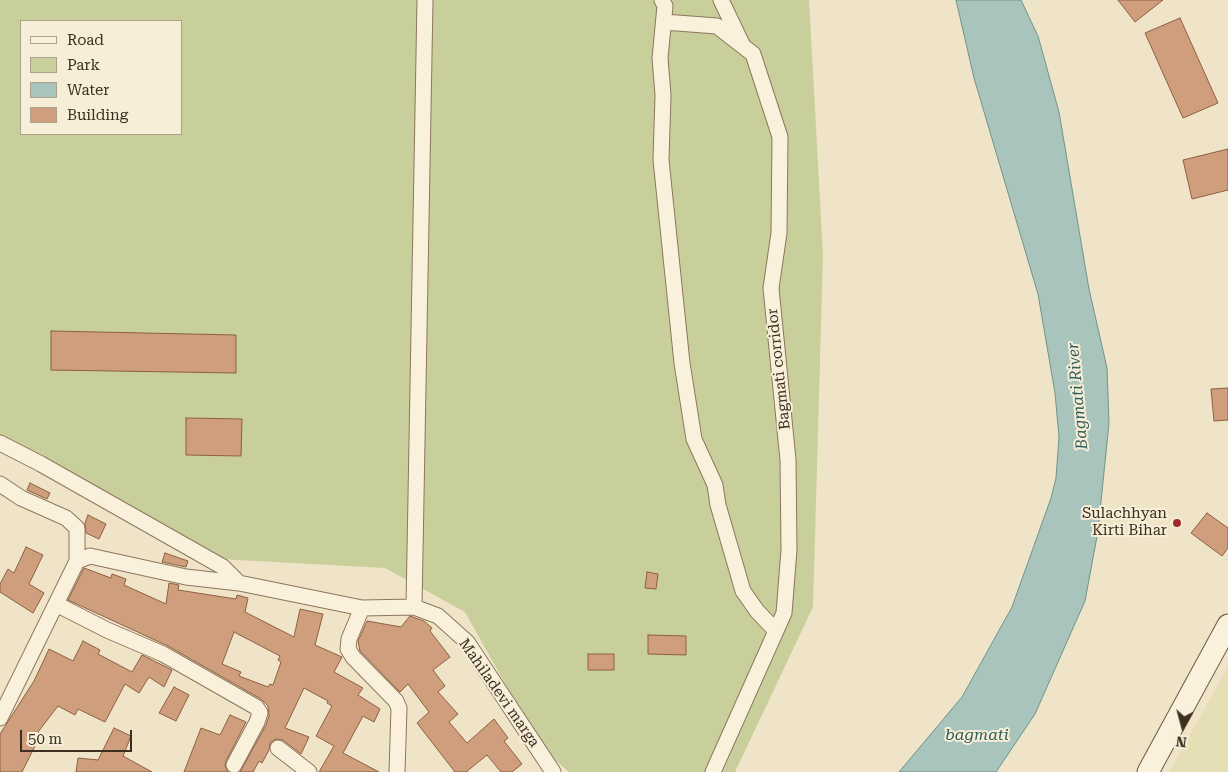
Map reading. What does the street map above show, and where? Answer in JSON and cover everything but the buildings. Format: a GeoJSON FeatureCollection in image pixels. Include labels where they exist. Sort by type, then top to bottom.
{"type":"FeatureCollection","features":[{"type":"Feature","properties":{"kind":"main road"},"geometry":{"type":"LineString","coordinates":[[1148,772],[1228,625]]}},
{"type":"Feature","properties":{"kind":"street"},"geometry":{"type":"LineString","coordinates":[[77,561],[90,556],[186,577],[239,583],[362,608],[414,607],[424,0]]}},
{"type":"Feature","properties":{"kind":"street"},"geometry":{"type":"LineString","coordinates":[[662,0],[665,6],[660,58],[663,95],[661,160],[682,363],[694,439],[715,485],[720,513],[743,591],[757,611],[776,631]]}},
{"type":"Feature","properties":{"kind":"street"},"geometry":{"type":"LineString","coordinates":[[721,0],[743,48]]}},
{"type":"Feature","properties":{"kind":"street","name":"Bagmati corridor"},"geometry":{"type":"LineString","coordinates":[[664,22],[717,26],[753,54],[780,137],[779,233],[772,288],[788,460],[789,550],[784,613],[713,772]]}},
{"type":"Feature","properties":{"kind":"street"},"geometry":{"type":"LineString","coordinates":[[0,443],[41,464],[223,567],[239,583]]}},
{"type":"Feature","properties":{"kind":"street"},"geometry":{"type":"LineString","coordinates":[[0,484],[20,498],[66,518],[77,528],[77,561],[0,718]]}},
{"type":"Feature","properties":{"kind":"street"},"geometry":{"type":"LineString","coordinates":[[56,604],[107,630],[163,654],[256,707],[260,713],[257,722],[234,765]]}},
{"type":"Feature","properties":{"kind":"street","name":"Mahiladevi marga"},"geometry":{"type":"LineString","coordinates":[[414,607],[438,616],[467,642],[553,772]]}},
{"type":"Feature","properties":{"kind":"street"},"geometry":{"type":"LineString","coordinates":[[362,608],[349,639],[348,648],[353,657],[396,701],[399,708],[397,772]]}},
{"type":"Feature","properties":{"kind":"street"},"geometry":{"type":"LineString","coordinates":[[278,748],[309,772]]}},
{"type":"Feature","properties":{"kind":"shaded area"},"geometry":{"type":"Polygon","coordinates":[[[1228,667],[1228,772],[1169,772],[1213,694],[1228,667]]]}},
{"type":"Feature","properties":{"kind":"green space"},"geometry":{"type":"Polygon","coordinates":[[[0,0],[809,0],[823,255],[813,607],[735,772],[569,772],[541,748],[465,612],[385,568],[219,559],[0,439],[0,0]]]}},
{"type":"Feature","properties":{"kind":"water","name":"bagmati"},"geometry":{"type":"Polygon","coordinates":[[[956,0],[1021,0],[1038,36],[1059,112],[1089,289],[1107,368],[1109,423],[1098,531],[1085,601],[1035,714],[996,772],[899,772],[962,697],[1012,607],[1051,498],[1056,478],[1059,437],[1055,393],[1038,294],[974,78],[956,0]]]}},
{"type":"Feature","properties":{"kind":"place","name":"Sulachhyan Kirti Bihar"},"geometry":{"type":"Point","coordinates":[1177,523]}},
{"type":"Feature","properties":{"kind":"water label","name":"Bagmati River"},"geometry":{"type":"Point","coordinates":[1078,396]}}]}
